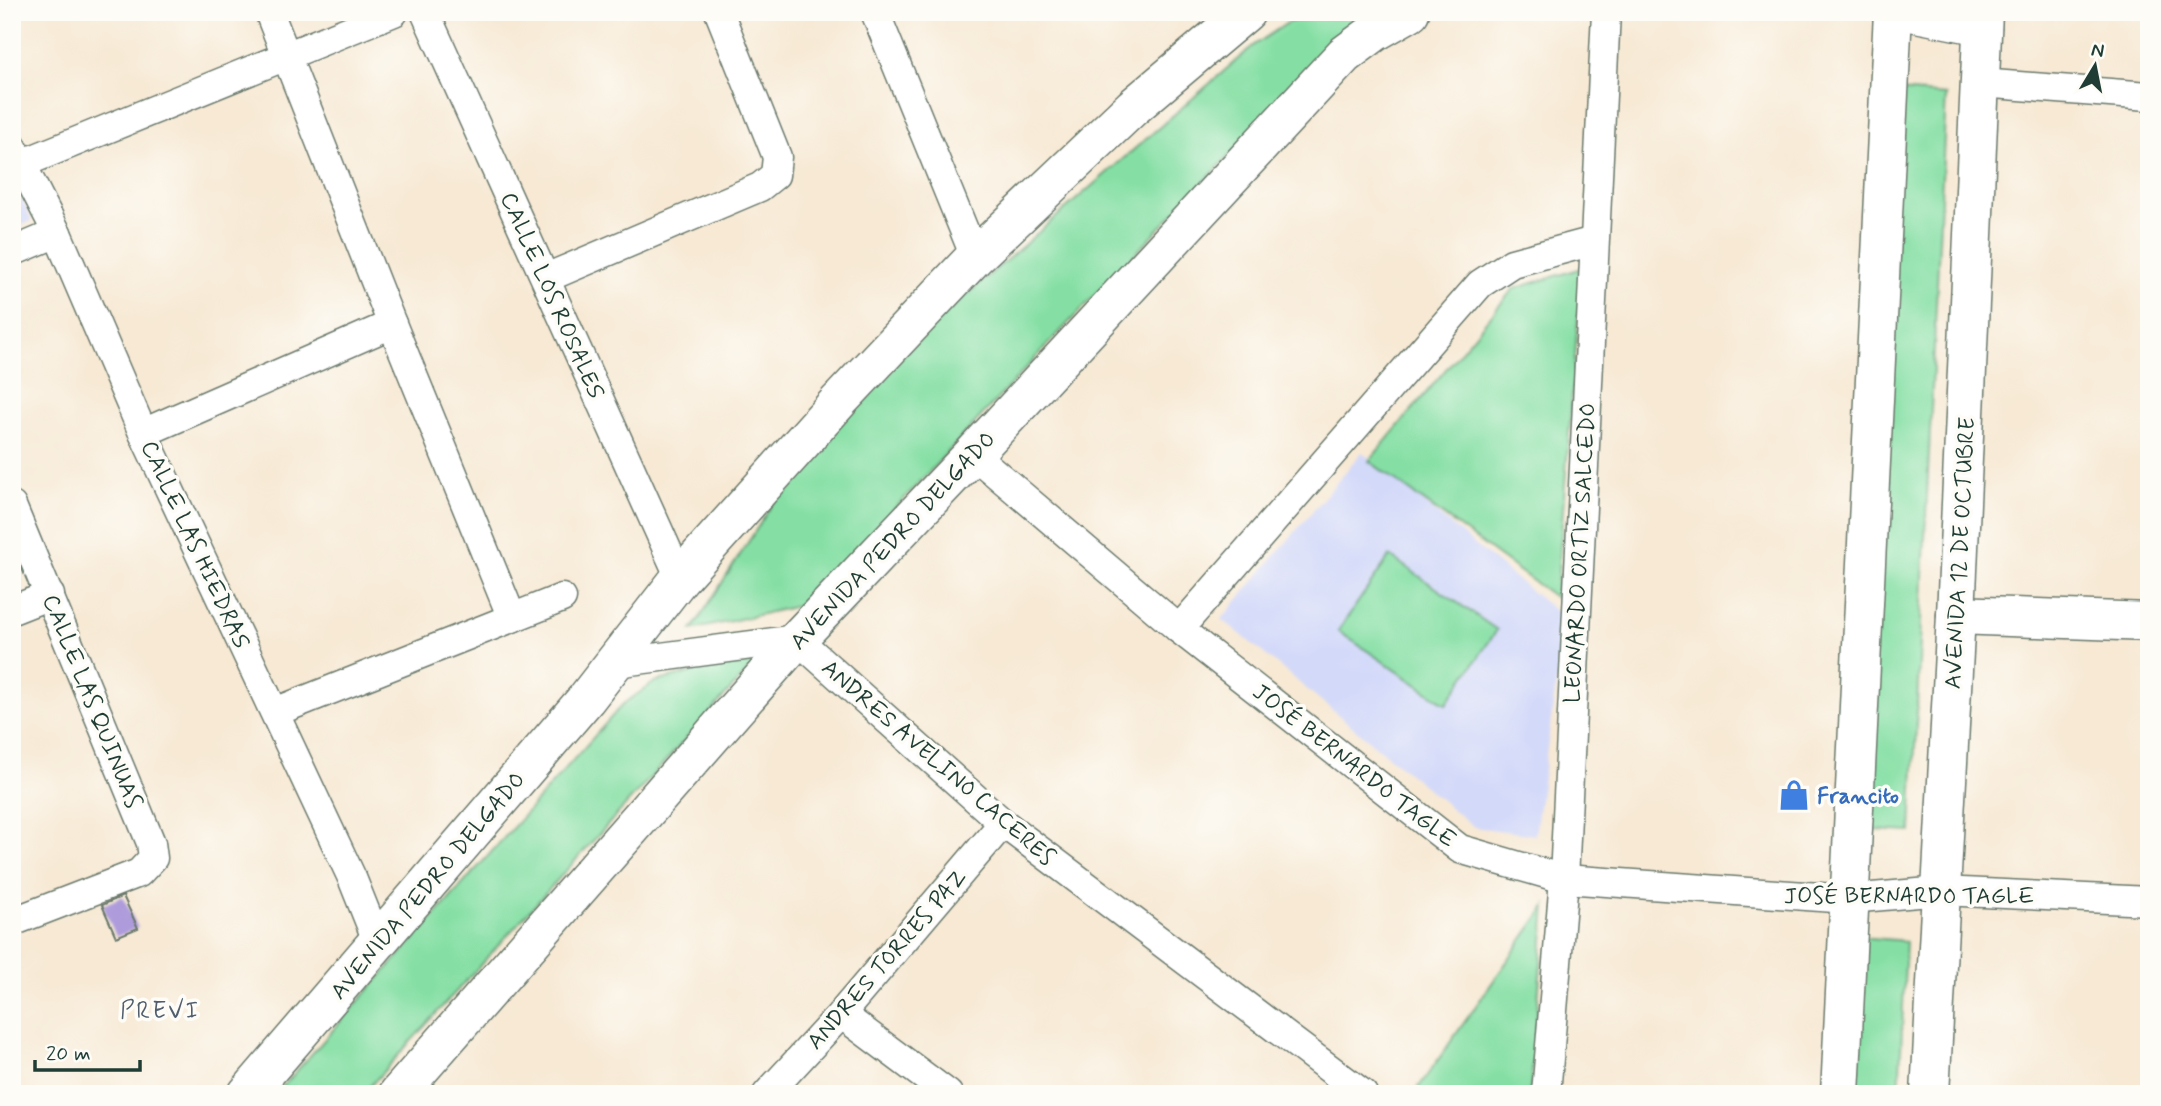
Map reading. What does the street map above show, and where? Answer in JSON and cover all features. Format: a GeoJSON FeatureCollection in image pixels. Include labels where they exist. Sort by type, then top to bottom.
{"type":"FeatureCollection","features":[{"type":"Feature","properties":{"kind":"street"},"geometry":{"type":"LineString","coordinates":[[270,12],[392,324],[512,618]]}},
{"type":"Feature","properties":{"kind":"street"},"geometry":{"type":"LineString","coordinates":[[16,155],[287,55],[394,12]]}},
{"type":"Feature","properties":{"kind":"street","name":"CALLE LOS ROSALES"},"geometry":{"type":"LineString","coordinates":[[425,12],[680,578]]}},
{"type":"Feature","properties":{"kind":"street"},"geometry":{"type":"LineString","coordinates":[[545,278],[760,187],[775,174],[777,157],[719,12]]}},
{"type":"Feature","properties":{"kind":"street"},"geometry":{"type":"LineString","coordinates":[[875,12],[975,257]]}},
{"type":"Feature","properties":{"kind":"street","name":"AVENIDA PEDRO DELGADO"},"geometry":{"type":"LineString","coordinates":[[247,1094],[615,663],[680,578],[839,401],[975,257],[1132,108],[1246,12]]}},
{"type":"Feature","properties":{"kind":"street","name":"AVENIDA PEDRO DELGADO"},"geometry":{"type":"LineString","coordinates":[[398,1094],[797,639],[1344,55],[1375,32],[1410,12]]}},
{"type":"Feature","properties":{"kind":"street","name":"LEONARDO ORTIZ SALCEDO"},"geometry":{"type":"LineString","coordinates":[[1546,1094],[1564,879],[1606,12]]}},
{"type":"Feature","properties":{"kind":"street"},"geometry":{"type":"LineString","coordinates":[[1840,1094],[1893,12]]}},
{"type":"Feature","properties":{"kind":"street"},"geometry":{"type":"LineString","coordinates":[[1911,12],[1983,19]]}},
{"type":"Feature","properties":{"kind":"street","name":"AVENIDA 12 DE OCTUBRE"},"geometry":{"type":"LineString","coordinates":[[1930,1094],[1956,615],[1983,19]]}},
{"type":"Feature","properties":{"kind":"street"},"geometry":{"type":"LineString","coordinates":[[1980,83],[2149,96]]}},
{"type":"Feature","properties":{"kind":"street","name":"CALLE LAS HIEDRAS"},"geometry":{"type":"LineString","coordinates":[[16,155],[57,233],[143,433],[352,877],[378,943]]}},
{"type":"Feature","properties":{"kind":"street"},"geometry":{"type":"LineString","coordinates":[[12,252],[57,233]]}},
{"type":"Feature","properties":{"kind":"street"},"geometry":{"type":"LineString","coordinates":[[1179,629],[1479,284],[1512,263],[1594,240]]}},
{"type":"Feature","properties":{"kind":"street"},"geometry":{"type":"LineString","coordinates":[[143,433],[392,324]]}},
{"type":"Feature","properties":{"kind":"street","name":"JOSÉ BERNARDO TAGLE"},"geometry":{"type":"LineString","coordinates":[[973,454],[1179,629],[1460,849],[1564,879],[1849,900],[1941,891],[2149,901]]}},
{"type":"Feature","properties":{"kind":"street","name":"CALLE LAS QUINUAS"},"geometry":{"type":"LineString","coordinates":[[12,506],[151,843],[153,858],[139,873],[12,922]]}},
{"type":"Feature","properties":{"kind":"street"},"geometry":{"type":"LineString","coordinates":[[12,610],[50,595]]}},
{"type":"Feature","properties":{"kind":"street"},"geometry":{"type":"LineString","coordinates":[[275,712],[562,598]]}},
{"type":"Feature","properties":{"kind":"street"},"geometry":{"type":"LineString","coordinates":[[1956,615],[2149,622]]}},
{"type":"Feature","properties":{"kind":"street"},"geometry":{"type":"LineString","coordinates":[[615,663],[797,639]]}},
{"type":"Feature","properties":{"kind":"street","name":"ANDRES AVELINO CACERES"},"geometry":{"type":"LineString","coordinates":[[797,639],[1003,824],[1363,1094]]}},
{"type":"Feature","properties":{"kind":"street","name":"ANDRES TORRES PAZ"},"geometry":{"type":"LineString","coordinates":[[767,1094],[841,1014],[1003,824]]}},
{"type":"Feature","properties":{"kind":"street"},"geometry":{"type":"LineString","coordinates":[[841,1014],[948,1094]]}},
{"type":"Feature","properties":{"kind":"shaded area"},"geometry":{"type":"Polygon","coordinates":[[[12,176],[32,221],[12,229],[12,176]]]}},
{"type":"Feature","properties":{"kind":"shaded area"},"geometry":{"type":"Polygon","coordinates":[[[1362,452],[1565,619],[1535,835],[1474,827],[1222,619],[1362,452]]]}},
{"type":"Feature","properties":{"kind":"green space"},"geometry":{"type":"Polygon","coordinates":[[[1304,12],[1392,12],[1345,35],[1055,337],[806,604],[692,630],[784,486],[918,337],[1254,45],[1304,12]]]}},
{"type":"Feature","properties":{"kind":"green space"},"geometry":{"type":"Polygon","coordinates":[[[1899,91],[1946,95],[1911,832],[1854,829],[1899,91]]]}},
{"type":"Feature","properties":{"kind":"green space"},"geometry":{"type":"Polygon","coordinates":[[[1582,268],[1556,598],[1369,461],[1513,289],[1582,268]]]}},
{"type":"Feature","properties":{"kind":"green space"},"geometry":{"type":"Polygon","coordinates":[[[1390,556],[1497,630],[1446,704],[1338,631],[1390,556]]]}},
{"type":"Feature","properties":{"kind":"green space"},"geometry":{"type":"Polygon","coordinates":[[[763,654],[363,1094],[276,1094],[623,704],[655,682],[763,654]]]}},
{"type":"Feature","properties":{"kind":"green space"},"geometry":{"type":"Polygon","coordinates":[[[1546,906],[1530,1094],[1414,1094],[1546,906]]]}},
{"type":"Feature","properties":{"kind":"green space"},"geometry":{"type":"Polygon","coordinates":[[[1848,936],[1906,941],[1899,1094],[1841,1094],[1848,936]]]}},
{"type":"Feature","properties":{"kind":"building"},"geometry":{"type":"Polygon","coordinates":[[[123,896],[138,928],[116,937],[102,905],[123,896]]]}},
{"type":"Feature","properties":{"kind":"place","name":"Francito"},"geometry":{"type":"Point","coordinates":[1794,795]}},
{"type":"Feature","properties":{"kind":"district","name":"PREVI"},"geometry":{"type":"Point","coordinates":[160,1010]}}]}
